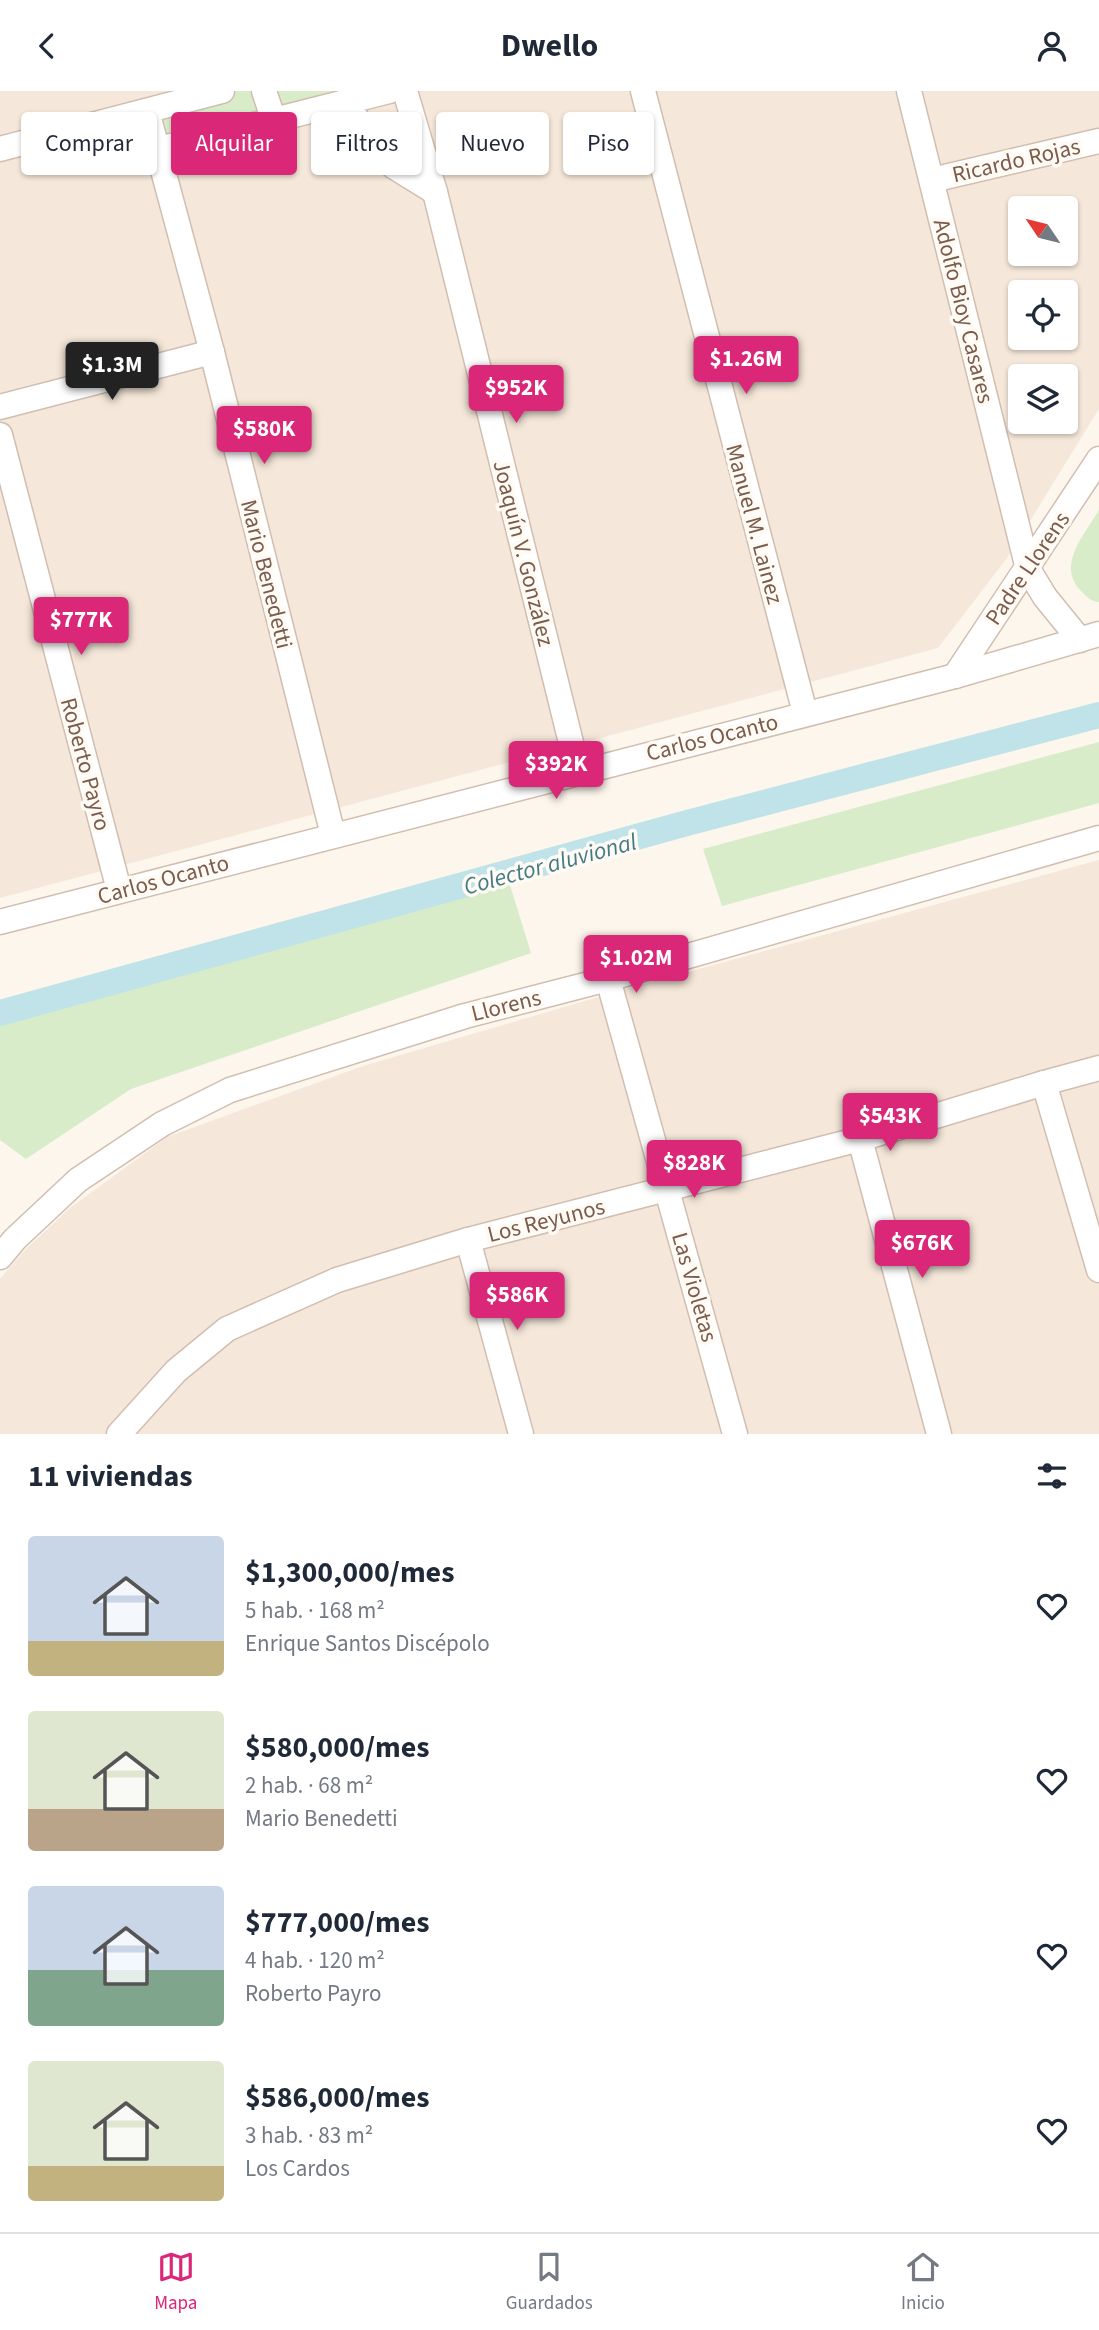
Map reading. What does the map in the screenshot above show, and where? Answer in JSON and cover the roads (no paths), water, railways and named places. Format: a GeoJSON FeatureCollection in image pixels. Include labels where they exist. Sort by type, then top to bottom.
{"type":"FeatureCollection","features":[{"type":"Feature","properties":{"kind":"street"},"geometry":{"type":"LineString","coordinates":[[0,149],[222,91]]}},
{"type":"Feature","properties":{"kind":"street"},"geometry":{"type":"LineString","coordinates":[[264,91],[271,112]]}},
{"type":"Feature","properties":{"kind":"street"},"geometry":{"type":"LineString","coordinates":[[297,115],[388,91]]}},
{"type":"Feature","properties":{"kind":"street","name":"Joaquín V. González"},"geometry":{"type":"LineString","coordinates":[[405,91],[435,192],[578,771]]}},
{"type":"Feature","properties":{"kind":"street","name":"Manuel M. Lainez"},"geometry":{"type":"LineString","coordinates":[[643,91],[805,713]]}},
{"type":"Feature","properties":{"kind":"street","name":"Adolfo Bioy Casares"},"geometry":{"type":"LineString","coordinates":[[909,91],[1028,569],[1045,597],[1089,637]]}},
{"type":"Feature","properties":{"kind":"street"},"geometry":{"type":"LineString","coordinates":[[344,102],[393,166],[435,192]]}},
{"type":"Feature","properties":{"kind":"street","name":"Mario Benedetti"},"geometry":{"type":"LineString","coordinates":[[147,111],[212,352],[333,835]]}},
{"type":"Feature","properties":{"kind":"street","name":"Ricardo Rojas"},"geometry":{"type":"LineString","coordinates":[[932,180],[1099,141]]}},
{"type":"Feature","properties":{"kind":"street"},"geometry":{"type":"LineString","coordinates":[[159,149],[171,146]]}},
{"type":"Feature","properties":{"kind":"street"},"geometry":{"type":"LineString","coordinates":[[0,407],[212,352]]}},
{"type":"Feature","properties":{"kind":"street","name":"Roberto Payro"},"geometry":{"type":"LineString","coordinates":[[0,435],[119,890]]}},
{"type":"Feature","properties":{"kind":"street","name":"Padre Llorens"},"geometry":{"type":"LineString","coordinates":[[955,676],[1099,459]]}},
{"type":"Feature","properties":{"kind":"street","name":"Carlos Ocanto"},"geometry":{"type":"LineString","coordinates":[[0,922],[955,676],[1089,637]]}},
{"type":"Feature","properties":{"kind":"street","name":"Llorens"},"geometry":{"type":"LineString","coordinates":[[0,1257],[15,1239],[78,1180],[162,1124],[230,1090],[465,1016],[608,979],[1099,838]]}},
{"type":"Feature","properties":{"kind":"street","name":"Las Violetas"},"geometry":{"type":"LineString","coordinates":[[608,979],[735,1434]]}},
{"type":"Feature","properties":{"kind":"street","name":"Los Reyunos"},"geometry":{"type":"LineString","coordinates":[[119,1434],[176,1371],[227,1329],[337,1280],[468,1240],[860,1139],[1099,1068]]}},
{"type":"Feature","properties":{"kind":"street"},"geometry":{"type":"LineString","coordinates":[[1044,1083],[1099,1270]]}},
{"type":"Feature","properties":{"kind":"street"},"geometry":{"type":"LineString","coordinates":[[860,1139],[939,1434]]}},
{"type":"Feature","properties":{"kind":"street"},"geometry":{"type":"LineString","coordinates":[[468,1240],[521,1434]]}},
{"type":"Feature","properties":{"kind":"waterway","name":"Colector aluvional"},"geometry":{"type":"LineString","coordinates":[[0,1013],[687,823],[1099,715]]}}]}
